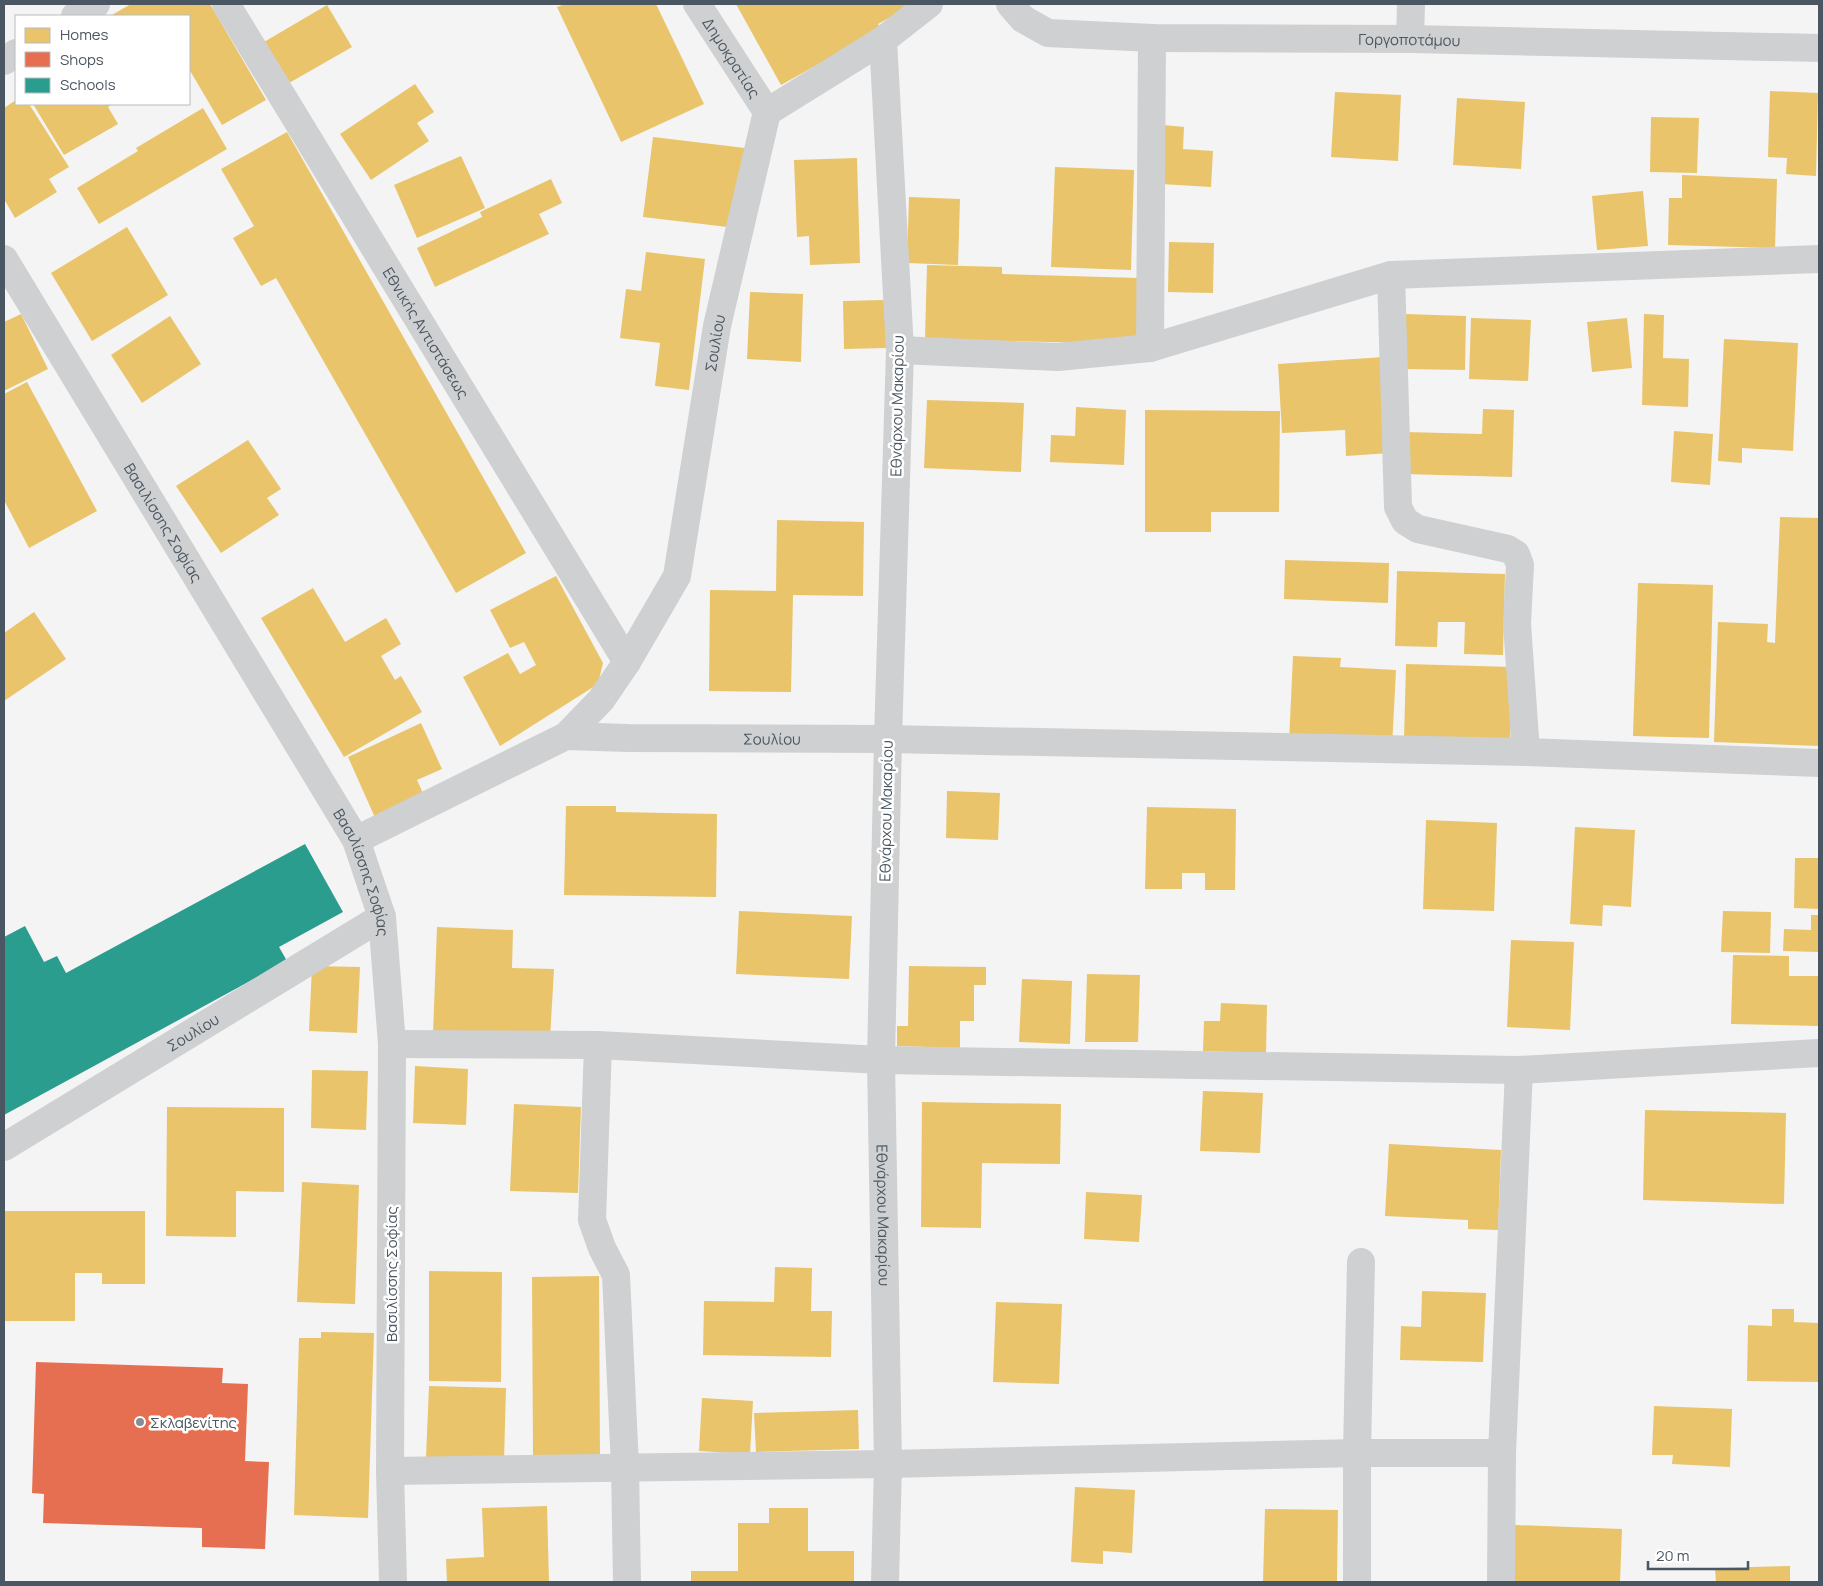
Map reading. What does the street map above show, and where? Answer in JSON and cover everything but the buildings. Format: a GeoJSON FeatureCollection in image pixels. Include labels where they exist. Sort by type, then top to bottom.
{"type":"FeatureCollection","features":[{"type":"Feature","properties":{"kind":"street"},"geometry":{"type":"LineString","coordinates":[[78,15],[96,4]]}},
{"type":"Feature","properties":{"kind":"street","name":"Εθνικής Αντιστάσεως"},"geometry":{"type":"LineString","coordinates":[[226,4],[627,662]]}},
{"type":"Feature","properties":{"kind":"street","name":"Δημοκρατίας"},"geometry":{"type":"LineString","coordinates":[[697,4],[767,112]]}},
{"type":"Feature","properties":{"kind":"street"},"geometry":{"type":"LineString","coordinates":[[767,112],[883,40],[929,4]]}},
{"type":"Feature","properties":{"kind":"street","name":"Γοργοποτάμου"},"geometry":{"type":"LineString","coordinates":[[1010,4],[1023,19],[1048,33],[1152,38],[1410,39],[1819,48]]}},
{"type":"Feature","properties":{"kind":"street"},"geometry":{"type":"LineString","coordinates":[[1410,39],[1411,4]]}},
{"type":"Feature","properties":{"kind":"street"},"geometry":{"type":"LineString","coordinates":[[1150,348],[1152,38]]}},
{"type":"Feature","properties":{"kind":"street","name":"Εθνάρχου Μακαρίου"},"geometry":{"type":"LineString","coordinates":[[883,40],[900,350],[888,739],[881,1060],[888,1464],[885,1582]]}},
{"type":"Feature","properties":{"kind":"street"},"geometry":{"type":"LineString","coordinates":[[4,61],[15,54]]}},
{"type":"Feature","properties":{"kind":"street","name":"Σουλίου"},"geometry":{"type":"LineString","coordinates":[[356,840],[566,736],[601,700],[627,662],[677,576],[716,326],[767,112]]}},
{"type":"Feature","properties":{"kind":"street","name":"Βασιλίσσης Σοφίας"},"geometry":{"type":"LineString","coordinates":[[4,259],[356,840],[382,917],[392,1044],[390,1471],[393,1582]]}},
{"type":"Feature","properties":{"kind":"street"},"geometry":{"type":"LineString","coordinates":[[900,350],[1058,357],[1150,348],[1390,275],[1819,259]]}},
{"type":"Feature","properties":{"kind":"street"},"geometry":{"type":"LineString","coordinates":[[1390,275],[1398,507],[1405,521],[1418,529],[1508,549],[1516,554],[1520,565],[1518,624],[1526,752]]}},
{"type":"Feature","properties":{"kind":"street","name":"Σουλίου"},"geometry":{"type":"LineString","coordinates":[[566,736],[888,739],[1526,752],[1819,763]]}},
{"type":"Feature","properties":{"kind":"street","name":"Σουλίου"},"geometry":{"type":"LineString","coordinates":[[4,1147],[382,917]]}},
{"type":"Feature","properties":{"kind":"street"},"geometry":{"type":"LineString","coordinates":[[392,1044],[598,1045],[881,1060],[1519,1070],[1819,1053]]}},
{"type":"Feature","properties":{"kind":"street"},"geometry":{"type":"LineString","coordinates":[[598,1045],[592,1220],[602,1248],[616,1275],[625,1467],[627,1582]]}},
{"type":"Feature","properties":{"kind":"street"},"geometry":{"type":"LineString","coordinates":[[1501,1582],[1502,1453],[1519,1070]]}},
{"type":"Feature","properties":{"kind":"street"},"geometry":{"type":"LineString","coordinates":[[1357,1582],[1357,1453],[1361,1262]]}},
{"type":"Feature","properties":{"kind":"street"},"geometry":{"type":"LineString","coordinates":[[390,1471],[888,1464],[1357,1453],[1502,1453]]}},
{"type":"Feature","properties":{"kind":"place","name":"Σκλαβενίτης"},"geometry":{"type":"Point","coordinates":[140,1422]}}]}
